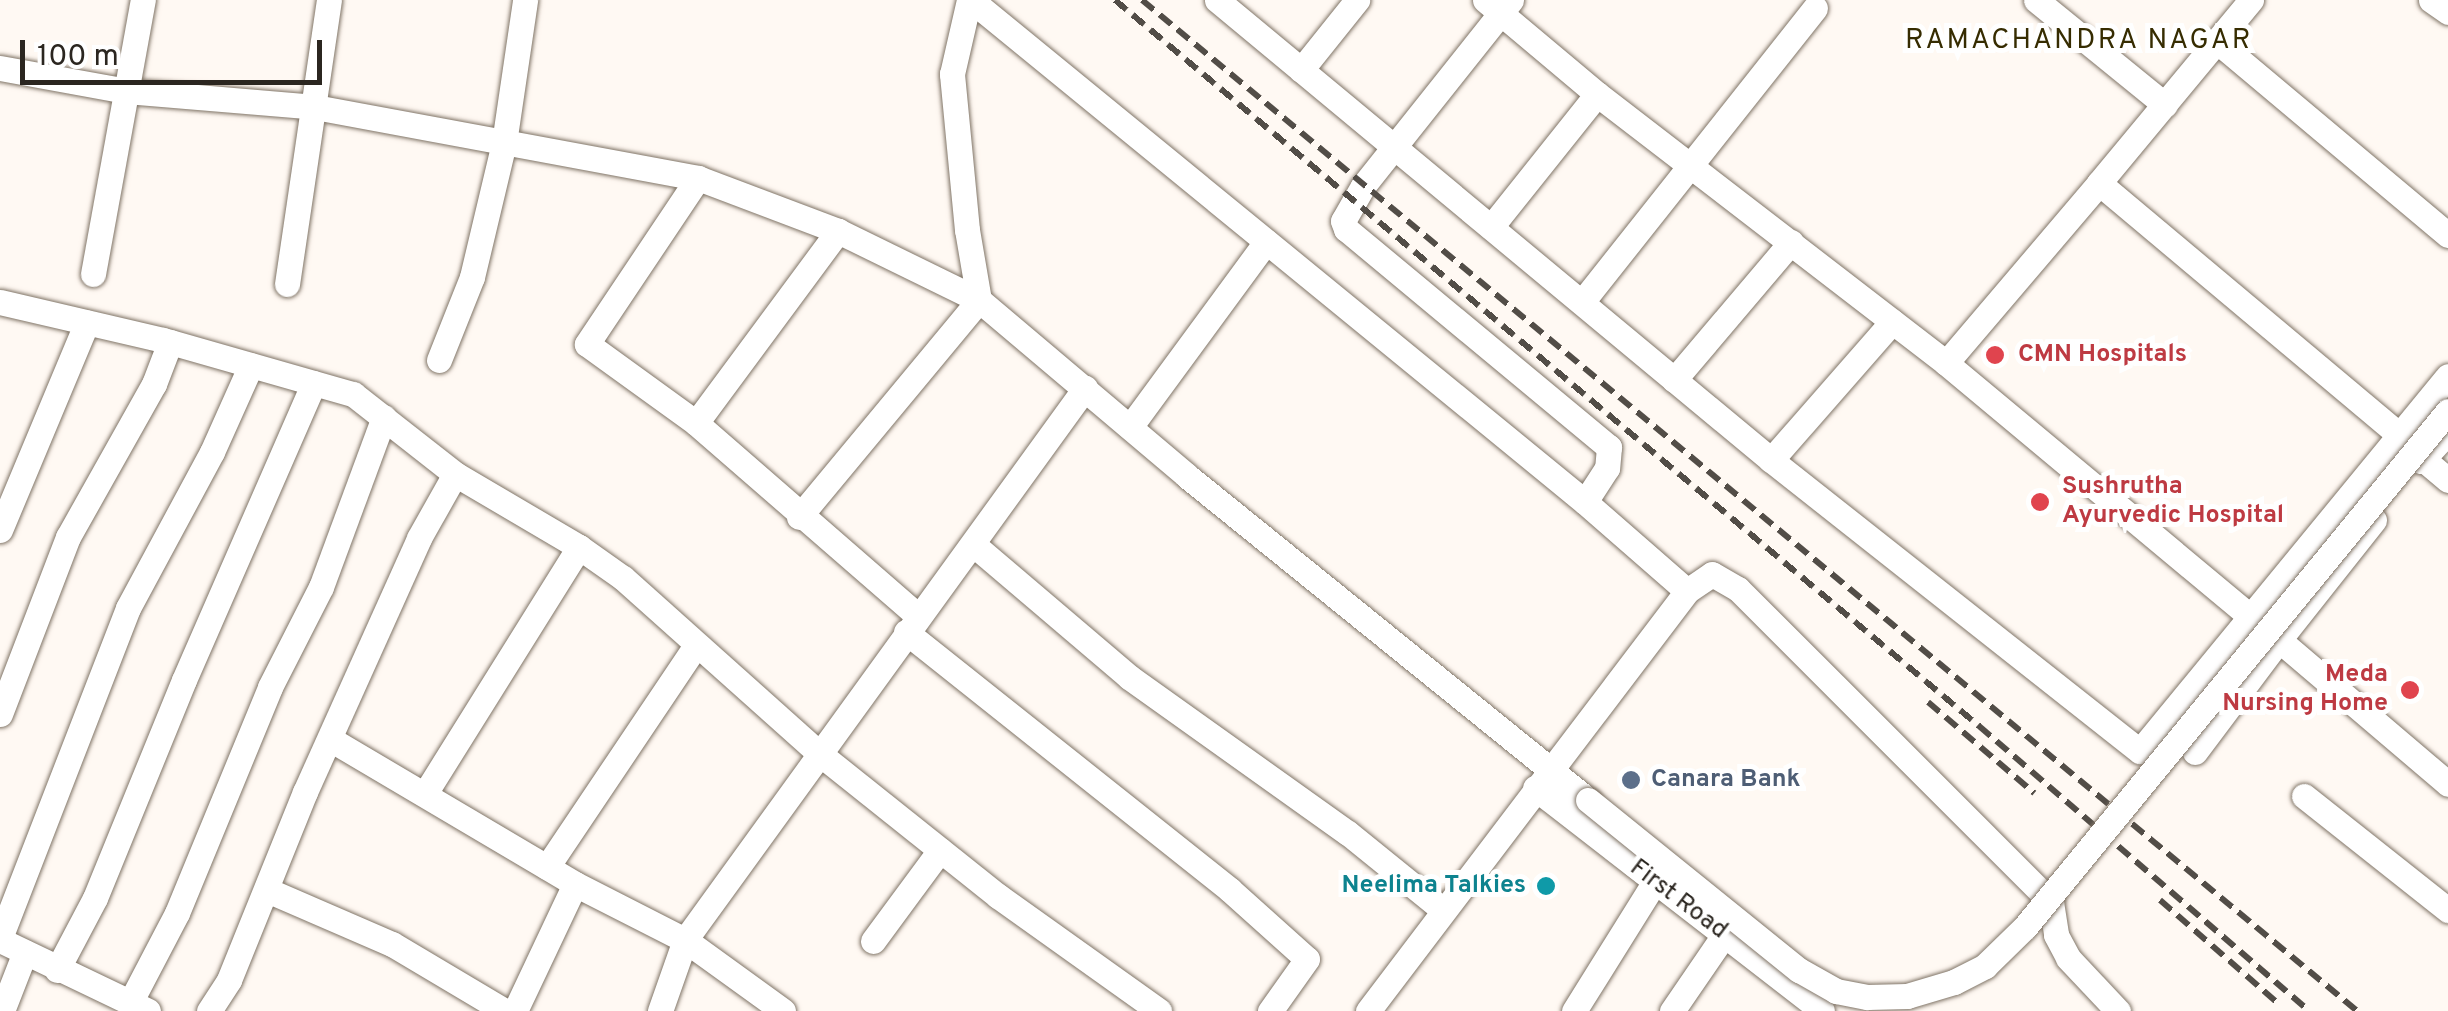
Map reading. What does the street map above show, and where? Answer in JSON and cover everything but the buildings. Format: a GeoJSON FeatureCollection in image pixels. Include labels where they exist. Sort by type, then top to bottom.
{"type":"FeatureCollection","features":[{"type":"Feature","properties":{"kind":"street"},"geometry":{"type":"LineString","coordinates":[[93,274],[143,0]]}},
{"type":"Feature","properties":{"kind":"street"},"geometry":{"type":"LineString","coordinates":[[287,284],[328,0]]}},
{"type":"Feature","properties":{"kind":"street"},"geometry":{"type":"LineString","coordinates":[[439,360],[472,277],[504,143],[525,0]]}},
{"type":"Feature","properties":{"kind":"street"},"geometry":{"type":"LineString","coordinates":[[799,517],[979,300],[967,230],[952,74],[970,0],[1585,502],[1686,591]]}},
{"type":"Feature","properties":{"kind":"street"},"geometry":{"type":"LineString","coordinates":[[1217,0],[1771,460],[2140,751],[2448,376]]}},
{"type":"Feature","properties":{"kind":"street"},"geometry":{"type":"LineString","coordinates":[[1301,70],[1357,0]]}},
{"type":"Feature","properties":{"kind":"street"},"geometry":{"type":"LineString","coordinates":[[2036,0],[2165,106]]}},
{"type":"Feature","properties":{"kind":"street"},"geometry":{"type":"LineString","coordinates":[[1946,363],[2219,43],[2251,0]]}},
{"type":"Feature","properties":{"kind":"street"},"geometry":{"type":"LineString","coordinates":[[2432,0],[2448,12]]}},
{"type":"Feature","properties":{"kind":"street"},"geometry":{"type":"LineString","coordinates":[[1585,502],[1606,468],[1609,447],[1346,229],[1346,211],[1499,4],[1597,94],[1946,363],[2448,784]]}},
{"type":"Feature","properties":{"kind":"street"},"geometry":{"type":"LineString","coordinates":[[1582,302],[1814,8]]}},
{"type":"Feature","properties":{"kind":"street"},"geometry":{"type":"LineString","coordinates":[[2219,43],[2448,235]]}},
{"type":"Feature","properties":{"kind":"street"},"geometry":{"type":"LineString","coordinates":[[0,68],[126,91],[315,107],[698,178],[838,231],[979,300],[1541,779],[1588,800],[1799,970],[1836,991],[1868,997],[1906,996],[1954,982],[1985,966],[2025,926],[2448,410]]}},
{"type":"Feature","properties":{"kind":"street"},"geometry":{"type":"LineString","coordinates":[[1491,227],[1597,94]]}},
{"type":"Feature","properties":{"kind":"street"},"geometry":{"type":"LineString","coordinates":[[698,178],[587,344],[696,423],[912,624],[1230,890],[1306,959],[1270,1011]]}},
{"type":"Feature","properties":{"kind":"street"},"geometry":{"type":"LineString","coordinates":[[2098,183],[2398,434]]}},
{"type":"Feature","properties":{"kind":"street"},"geometry":{"type":"LineString","coordinates":[[696,423],[838,231]]}},
{"type":"Feature","properties":{"kind":"street"},"geometry":{"type":"LineString","coordinates":[[1130,427],[1266,242]]}},
{"type":"Feature","properties":{"kind":"street"},"geometry":{"type":"LineString","coordinates":[[1674,380],[1790,242]]}},
{"type":"Feature","properties":{"kind":"street"},"geometry":{"type":"LineString","coordinates":[[0,302],[170,342],[353,394],[455,474],[579,546],[623,578],[820,754],[940,850],[1159,1011]]}},
{"type":"Feature","properties":{"kind":"street"},"geometry":{"type":"LineString","coordinates":[[0,530],[87,322]]}},
{"type":"Feature","properties":{"kind":"street"},"geometry":{"type":"LineString","coordinates":[[1771,460],[1892,322]]}},
{"type":"Feature","properties":{"kind":"street"},"geometry":{"type":"LineString","coordinates":[[0,714],[68,537],[154,384],[170,342]]}},
{"type":"Feature","properties":{"kind":"street"},"geometry":{"type":"LineString","coordinates":[[251,365],[212,452],[128,608],[0,939],[56,970],[140,1006],[270,687],[321,587],[384,418]]}},
{"type":"Feature","properties":{"kind":"street"},"geometry":{"type":"LineString","coordinates":[[56,970],[96,898],[314,383]]}},
{"type":"Feature","properties":{"kind":"street"},"geometry":{"type":"LineString","coordinates":[[660,1011],[686,940],[1085,388]]}},
{"type":"Feature","properties":{"kind":"street"},"geometry":{"type":"LineString","coordinates":[[2195,752],[2279,640],[2448,432]]}},
{"type":"Feature","properties":{"kind":"street"},"geometry":{"type":"LineString","coordinates":[[2423,459],[2448,480]]}},
{"type":"Feature","properties":{"kind":"street"},"geometry":{"type":"LineString","coordinates":[[209,1011],[229,980],[419,538],[455,474]]}},
{"type":"Feature","properties":{"kind":"street"},"geometry":{"type":"LineString","coordinates":[[973,544],[1129,677],[1348,832],[1443,910]]}},
{"type":"Feature","properties":{"kind":"street"},"geometry":{"type":"LineString","coordinates":[[426,792],[579,546]]}},
{"type":"Feature","properties":{"kind":"street"},"geometry":{"type":"LineString","coordinates":[[1368,1011],[1541,779],[1637,662],[1686,591],[1712,574],[1738,589],[2051,902],[2056,935],[2068,958],[2118,1011]]}},
{"type":"Feature","properties":{"kind":"street"},"geometry":{"type":"LineString","coordinates":[[547,867],[696,644]]}},
{"type":"Feature","properties":{"kind":"street"},"geometry":{"type":"LineString","coordinates":[[330,739],[426,792],[575,884],[686,940],[783,1011]]}},
{"type":"Feature","properties":{"kind":"street","name":"First Road"},"geometry":{"type":"LineString","coordinates":[[1541,779],[1654,883],[1822,1011]]}},
{"type":"Feature","properties":{"kind":"street"},"geometry":{"type":"LineString","coordinates":[[2304,796],[2448,910]]}},
{"type":"Feature","properties":{"kind":"street"},"geometry":{"type":"LineString","coordinates":[[873,941],[940,850]]}},
{"type":"Feature","properties":{"kind":"street"},"geometry":{"type":"LineString","coordinates":[[1574,1011],[1654,883]]}},
{"type":"Feature","properties":{"kind":"street"},"geometry":{"type":"LineString","coordinates":[[515,1011],[575,884]]}},
{"type":"Feature","properties":{"kind":"street"},"geometry":{"type":"LineString","coordinates":[[267,890],[392,944],[505,1011]]}},
{"type":"Feature","properties":{"kind":"street"},"geometry":{"type":"LineString","coordinates":[[1672,1011],[1724,934]]}},
{"type":"Feature","properties":{"kind":"street"},"geometry":{"type":"LineString","coordinates":[[2,1011],[25,952]]}},
{"type":"Feature","properties":{"kind":"railway"},"geometry":{"type":"LineString","coordinates":[[1115,0],[1979,726],[2309,1011]]}},
{"type":"Feature","properties":{"kind":"railway"},"geometry":{"type":"LineString","coordinates":[[1142,0],[2357,1011]]}},
{"type":"Feature","properties":{"kind":"railway"},"geometry":{"type":"LineString","coordinates":[[1928,702],[2034,793]]}},
{"type":"Feature","properties":{"kind":"railway"},"geometry":{"type":"LineString","coordinates":[[2160,900],[2280,1005]]}},
{"type":"Feature","properties":{"kind":"place","name":"CMN Hospitals"},"geometry":{"type":"Point","coordinates":[1995,355]}},
{"type":"Feature","properties":{"kind":"place","name":"Sushrutha Ayurvedic Hospital"},"geometry":{"type":"Point","coordinates":[2040,502]}},
{"type":"Feature","properties":{"kind":"place","name":"Meda Nursing Home"},"geometry":{"type":"Point","coordinates":[2410,690]}},
{"type":"Feature","properties":{"kind":"place","name":"Canara Bank"},"geometry":{"type":"Point","coordinates":[1631,780]}},
{"type":"Feature","properties":{"kind":"place","name":"Neelima Talkies"},"geometry":{"type":"Point","coordinates":[1546,886]}},
{"type":"Feature","properties":{"kind":"district","name":"RAMACHANDRA NAGAR"},"geometry":{"type":"Point","coordinates":[2079,41]}}]}
